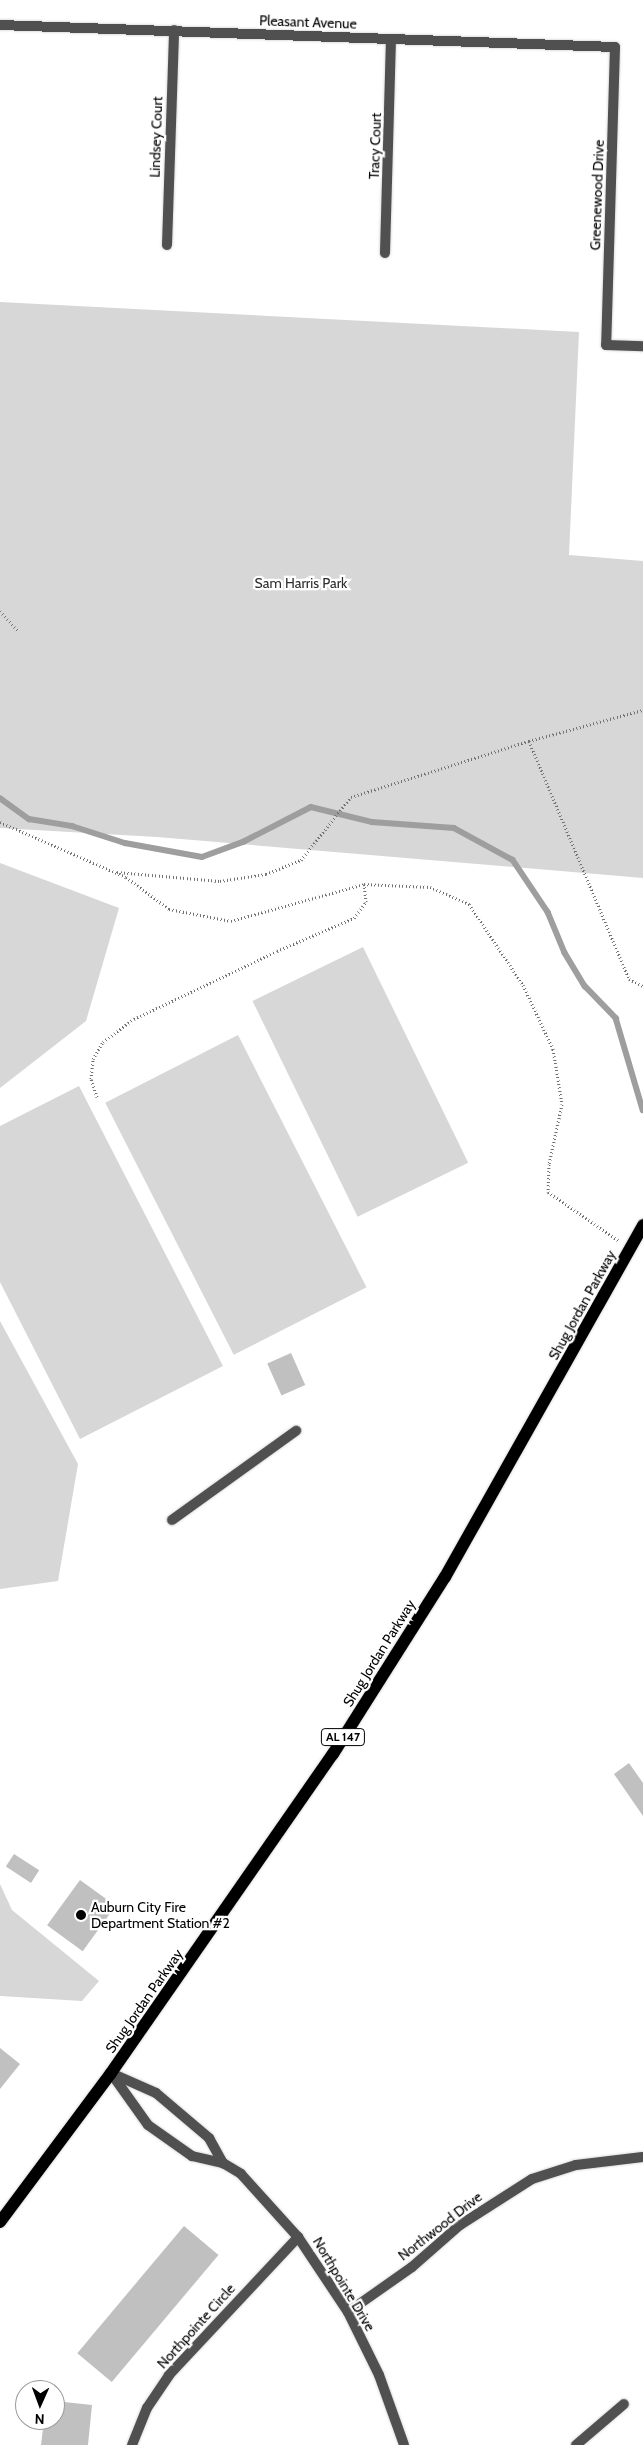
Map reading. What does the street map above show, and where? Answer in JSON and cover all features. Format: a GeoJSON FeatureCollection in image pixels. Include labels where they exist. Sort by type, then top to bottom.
{"type":"FeatureCollection","features":[{"type":"Feature","properties":{"kind":"main road","name":"Shug Jordan Parkway"},"geometry":{"type":"LineString","coordinates":[[0,2222],[112,2073],[275,1841],[414,1626],[555,1385],[643,1225]]}},
{"type":"Feature","properties":{"kind":"street","name":"Pleasant Avenue"},"geometry":{"type":"LineString","coordinates":[[0,24],[615,46]]}},
{"type":"Feature","properties":{"kind":"street","name":"Lindsey Court"},"geometry":{"type":"LineString","coordinates":[[166,245],[174,30]]}},
{"type":"Feature","properties":{"kind":"street","name":"Tracy Court"},"geometry":{"type":"LineString","coordinates":[[386,253],[391,39]]}},
{"type":"Feature","properties":{"kind":"street","name":"Greenewood Drive"},"geometry":{"type":"LineString","coordinates":[[615,46],[606,345],[643,346]]}},
{"type":"Feature","properties":{"kind":"street"},"geometry":{"type":"LineString","coordinates":[[172,1520],[296,1431]]}},
{"type":"Feature","properties":{"kind":"street","name":"Northpointe Drive"},"geometry":{"type":"LineString","coordinates":[[112,2073],[148,2125],[192,2156],[224,2163],[241,2174],[264,2196],[298,2237],[348,2312],[379,2374],[404,2445]]}},
{"type":"Feature","properties":{"kind":"street","name":"Northpointe Drive"},"geometry":{"type":"LineString","coordinates":[[112,2073],[156,2093],[209,2138],[224,2163]]}},
{"type":"Feature","properties":{"kind":"street","name":"Northwood Drive"},"geometry":{"type":"LineString","coordinates":[[348,2312],[412,2267],[460,2225],[532,2179],[576,2165],[643,2157]]}},
{"type":"Feature","properties":{"kind":"street","name":"Northpointe Circle"},"geometry":{"type":"LineString","coordinates":[[132,2445],[147,2408],[169,2375],[298,2237]]}},
{"type":"Feature","properties":{"kind":"street"},"geometry":{"type":"LineString","coordinates":[[576,2445],[624,2404]]}},
{"type":"Feature","properties":{"kind":"path"},"geometry":{"type":"LineString","coordinates":[[0,611],[18,631]]}},
{"type":"Feature","properties":{"kind":"path"},"geometry":{"type":"LineString","coordinates":[[113,871],[220,881],[266,874],[301,860],[340,807],[351,797],[530,741],[643,710]]}},
{"type":"Feature","properties":{"kind":"path"},"geometry":{"type":"LineString","coordinates":[[530,741],[629,979],[643,986]]}},
{"type":"Feature","properties":{"kind":"path"},"geometry":{"type":"LineString","coordinates":[[0,822],[113,871],[169,909],[231,921],[364,884],[430,887],[469,904],[523,985],[553,1050],[562,1104],[549,1164],[548,1192],[630,1248]]}},
{"type":"Feature","properties":{"kind":"path"},"geometry":{"type":"LineString","coordinates":[[97,1097],[91,1079],[93,1060],[103,1042],[134,1018],[277,951],[354,918],[366,902],[364,884]]}},
{"type":"Feature","properties":{"kind":"green space","name":"Sam Harris Park"},"geometry":{"type":"Polygon","coordinates":[[[0,302],[579,332],[569,555],[643,561],[643,878],[157,837],[0,828],[0,302]]]}},
{"type":"Feature","properties":{"kind":"green space"},"geometry":{"type":"Polygon","coordinates":[[[0,863],[119,908],[86,1021],[0,1088],[0,863]]]}},
{"type":"Feature","properties":{"kind":"green space"},"geometry":{"type":"Polygon","coordinates":[[[363,947],[468,1163],[358,1217],[252,1001],[363,947]]]}},
{"type":"Feature","properties":{"kind":"green space"},"geometry":{"type":"Polygon","coordinates":[[[238,1035],[366,1287],[234,1355],[105,1103],[238,1035]]]}},
{"type":"Feature","properties":{"kind":"green space"},"geometry":{"type":"Polygon","coordinates":[[[79,1086],[223,1366],[80,1439],[0,1282],[0,1126],[79,1086]]]}},
{"type":"Feature","properties":{"kind":"green space"},"geometry":{"type":"Polygon","coordinates":[[[0,1321],[78,1464],[58,1581],[0,1589],[0,1321]]]}},
{"type":"Feature","properties":{"kind":"green space"},"geometry":{"type":"Polygon","coordinates":[[[0,1884],[12,1910],[99,1981],[82,2001],[0,1996],[0,1884]]]}},
{"type":"Feature","properties":{"kind":"building"},"geometry":{"type":"Polygon","coordinates":[[[291,1353],[305,1385],[281,1396],[267,1364],[291,1353]]]}},
{"type":"Feature","properties":{"kind":"building"},"geometry":{"type":"Polygon","coordinates":[[[629,1763],[643,1783],[643,1816],[614,1774],[629,1763]]]}},
{"type":"Feature","properties":{"kind":"building"},"geometry":{"type":"Polygon","coordinates":[[[14,1854],[39,1870],[31,1883],[6,1867],[14,1854]]]}},
{"type":"Feature","properties":{"kind":"building","name":"Auburn City Fire Department Station #2"},"geometry":{"type":"Polygon","coordinates":[[[80,1880],[116,1906],[83,1951],[47,1925],[80,1880]]]}},
{"type":"Feature","properties":{"kind":"building"},"geometry":{"type":"Polygon","coordinates":[[[0,2048],[20,2064],[0,2089],[0,2048]]]}},
{"type":"Feature","properties":{"kind":"building"},"geometry":{"type":"Polygon","coordinates":[[[184,2226],[218,2255],[112,2382],[77,2353],[184,2226]]]}},
{"type":"Feature","properties":{"kind":"building"},"geometry":{"type":"Polygon","coordinates":[[[65,2402],[92,2405],[88,2445],[41,2445],[43,2430],[65,2430],[65,2402]]]}},
{"type":"Feature","properties":{"kind":"waterway"},"geometry":{"type":"LineString","coordinates":[[0,798],[29,819],[72,826],[125,843],[202,857],[243,842],[311,807],[372,822],[454,828],[513,860],[548,912],[565,953],[585,986],[616,1018],[643,1110]]}},
{"type":"Feature","properties":{"kind":"place","name":"Auburn City Fire Department Station #2"},"geometry":{"type":"Point","coordinates":[81,1915]}}]}
